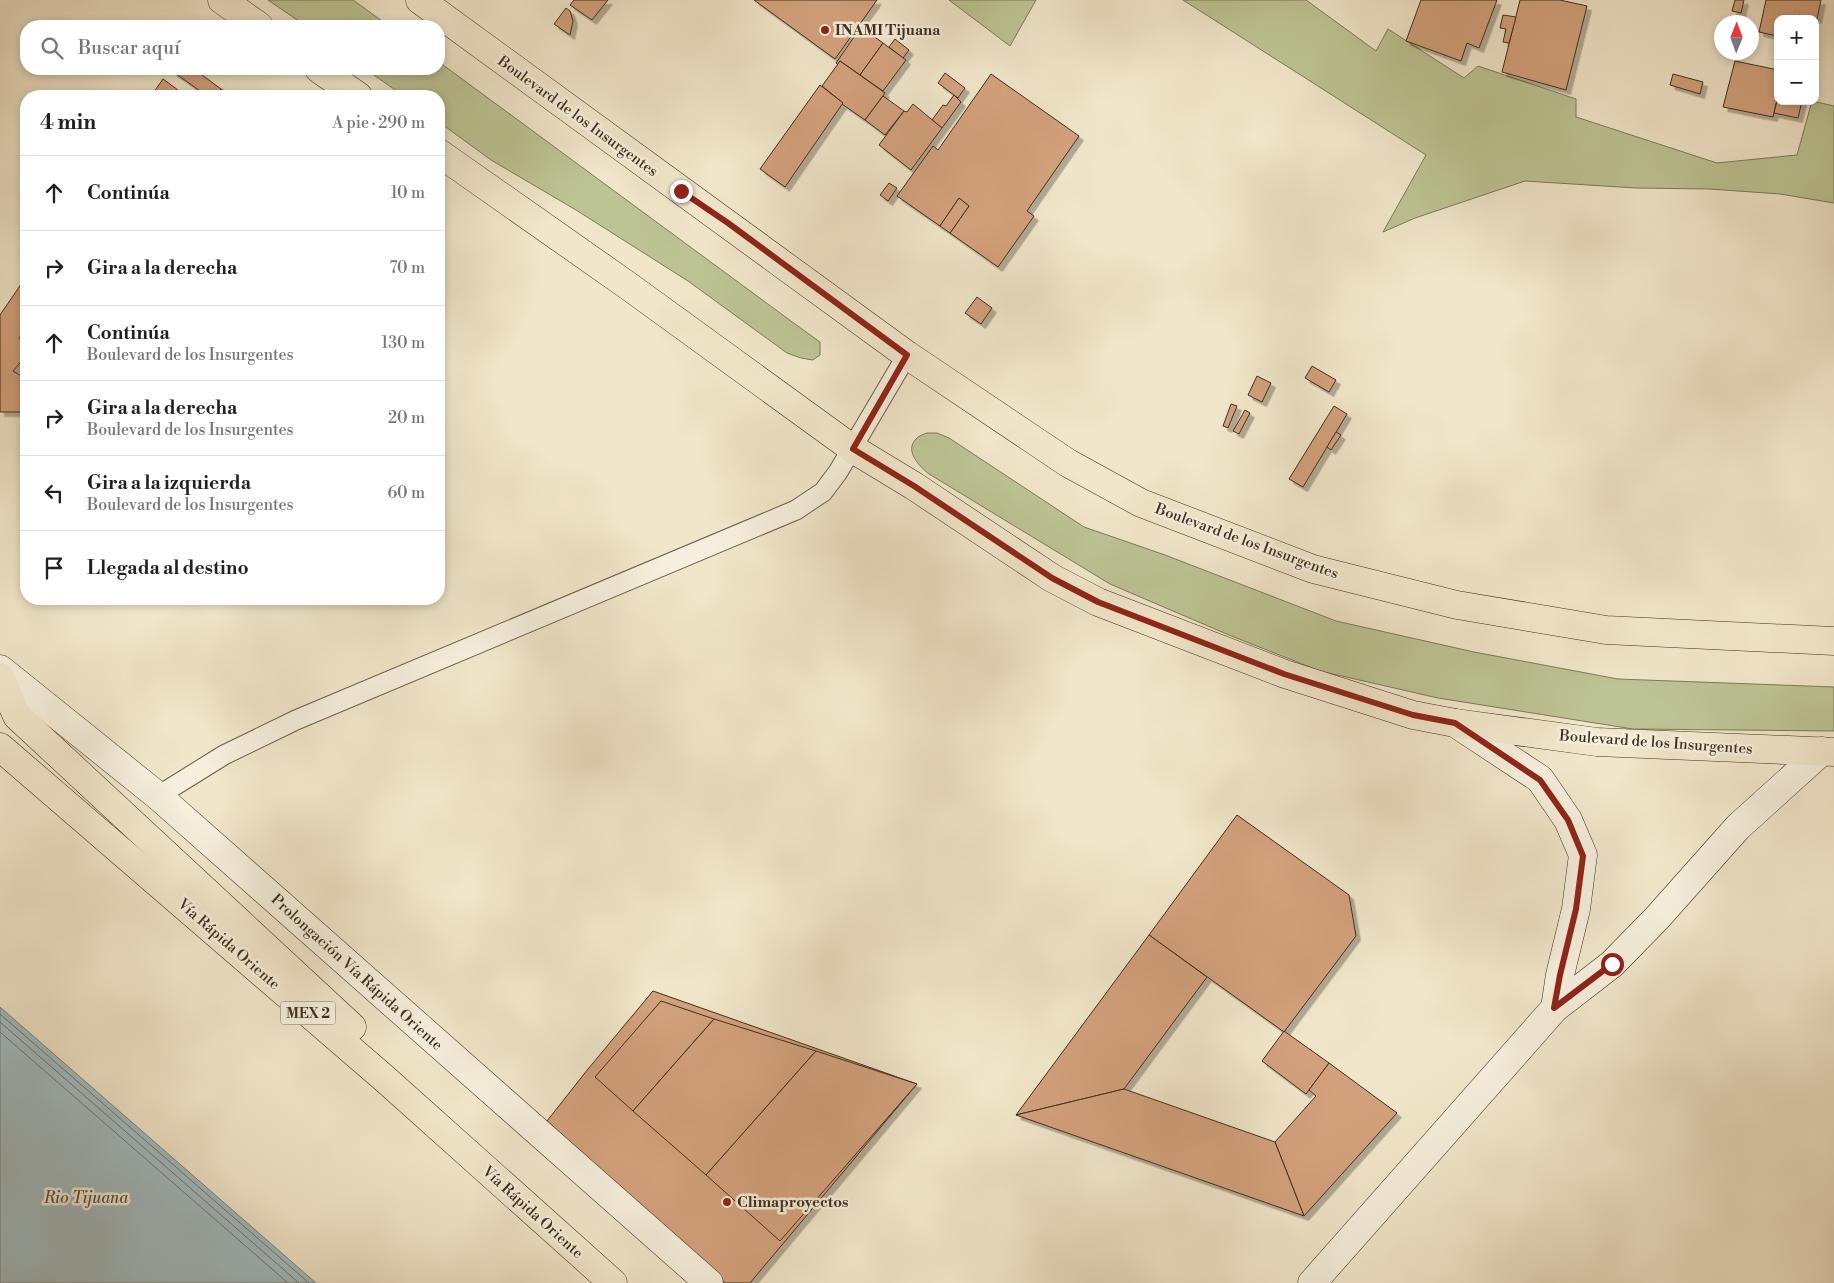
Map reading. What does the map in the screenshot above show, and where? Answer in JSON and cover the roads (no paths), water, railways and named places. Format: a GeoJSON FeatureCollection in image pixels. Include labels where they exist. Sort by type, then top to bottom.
{"type":"FeatureCollection","features":[{"type":"Feature","properties":{"kind":"main road"},"geometry":{"type":"LineString","coordinates":[[222,0],[250,20]]}},
{"type":"Feature","properties":{"kind":"main road","name":"Boulevard de los Insurgentes"},"geometry":{"type":"LineString","coordinates":[[420,0],[907,355],[1068,464],[1141,503],[1313,569],[1457,605],[1606,630],[1834,641]]}},
{"type":"Feature","properties":{"kind":"main road"},"geometry":{"type":"LineString","coordinates":[[328,75],[349,90]]}},
{"type":"Feature","properties":{"kind":"main road","name":"Boulevard de los Insurgentes"},"geometry":{"type":"LineString","coordinates":[[445,157],[635,291],[853,449],[914,486],[1052,578],[1098,602],[1284,674],[1413,715],[1455,723],[1598,742],[1828,752]]}},
{"type":"Feature","properties":{"kind":"main road"},"geometry":{"type":"LineString","coordinates":[[0,677],[17,716],[354,1030],[385,1079]]}},
{"type":"Feature","properties":{"kind":"main road","name":"Vía Rápida Oriente"},"geometry":{"type":"LineString","coordinates":[[0,747],[385,1079],[613,1283]]}},
{"type":"Feature","properties":{"kind":"street","name":"Prolongación Vía Rápida Oriente"},"geometry":{"type":"LineString","coordinates":[[0,669],[158,796],[708,1283]]}},
{"type":"Feature","properties":{"kind":"street"},"geometry":{"type":"LineString","coordinates":[[1455,723],[1540,780],[1568,820],[1583,856],[1576,909],[1554,1008]]}},
{"type":"Feature","properties":{"kind":"street"},"geometry":{"type":"LineString","coordinates":[[1312,1283],[1554,1008],[1612,964],[1657,918],[1738,828],[1828,752]]}},
{"type":"Feature","properties":{"kind":"lane"},"geometry":{"type":"LineString","coordinates":[[158,796],[224,755],[296,720],[796,510],[823,492],[853,449],[907,355]]}},
{"type":"Feature","properties":{"kind":"water","name":"Rio Tijuana"},"geometry":{"type":"Polygon","coordinates":[[[0,1007],[316,1283],[0,1283],[0,1007]]]}},
{"type":"Feature","properties":{"kind":"place","name":"INAMI Tijuana"},"geometry":{"type":"Point","coordinates":[825,30]}},
{"type":"Feature","properties":{"kind":"place","name":"Climaproyectos"},"geometry":{"type":"Point","coordinates":[727,1202]}}]}
